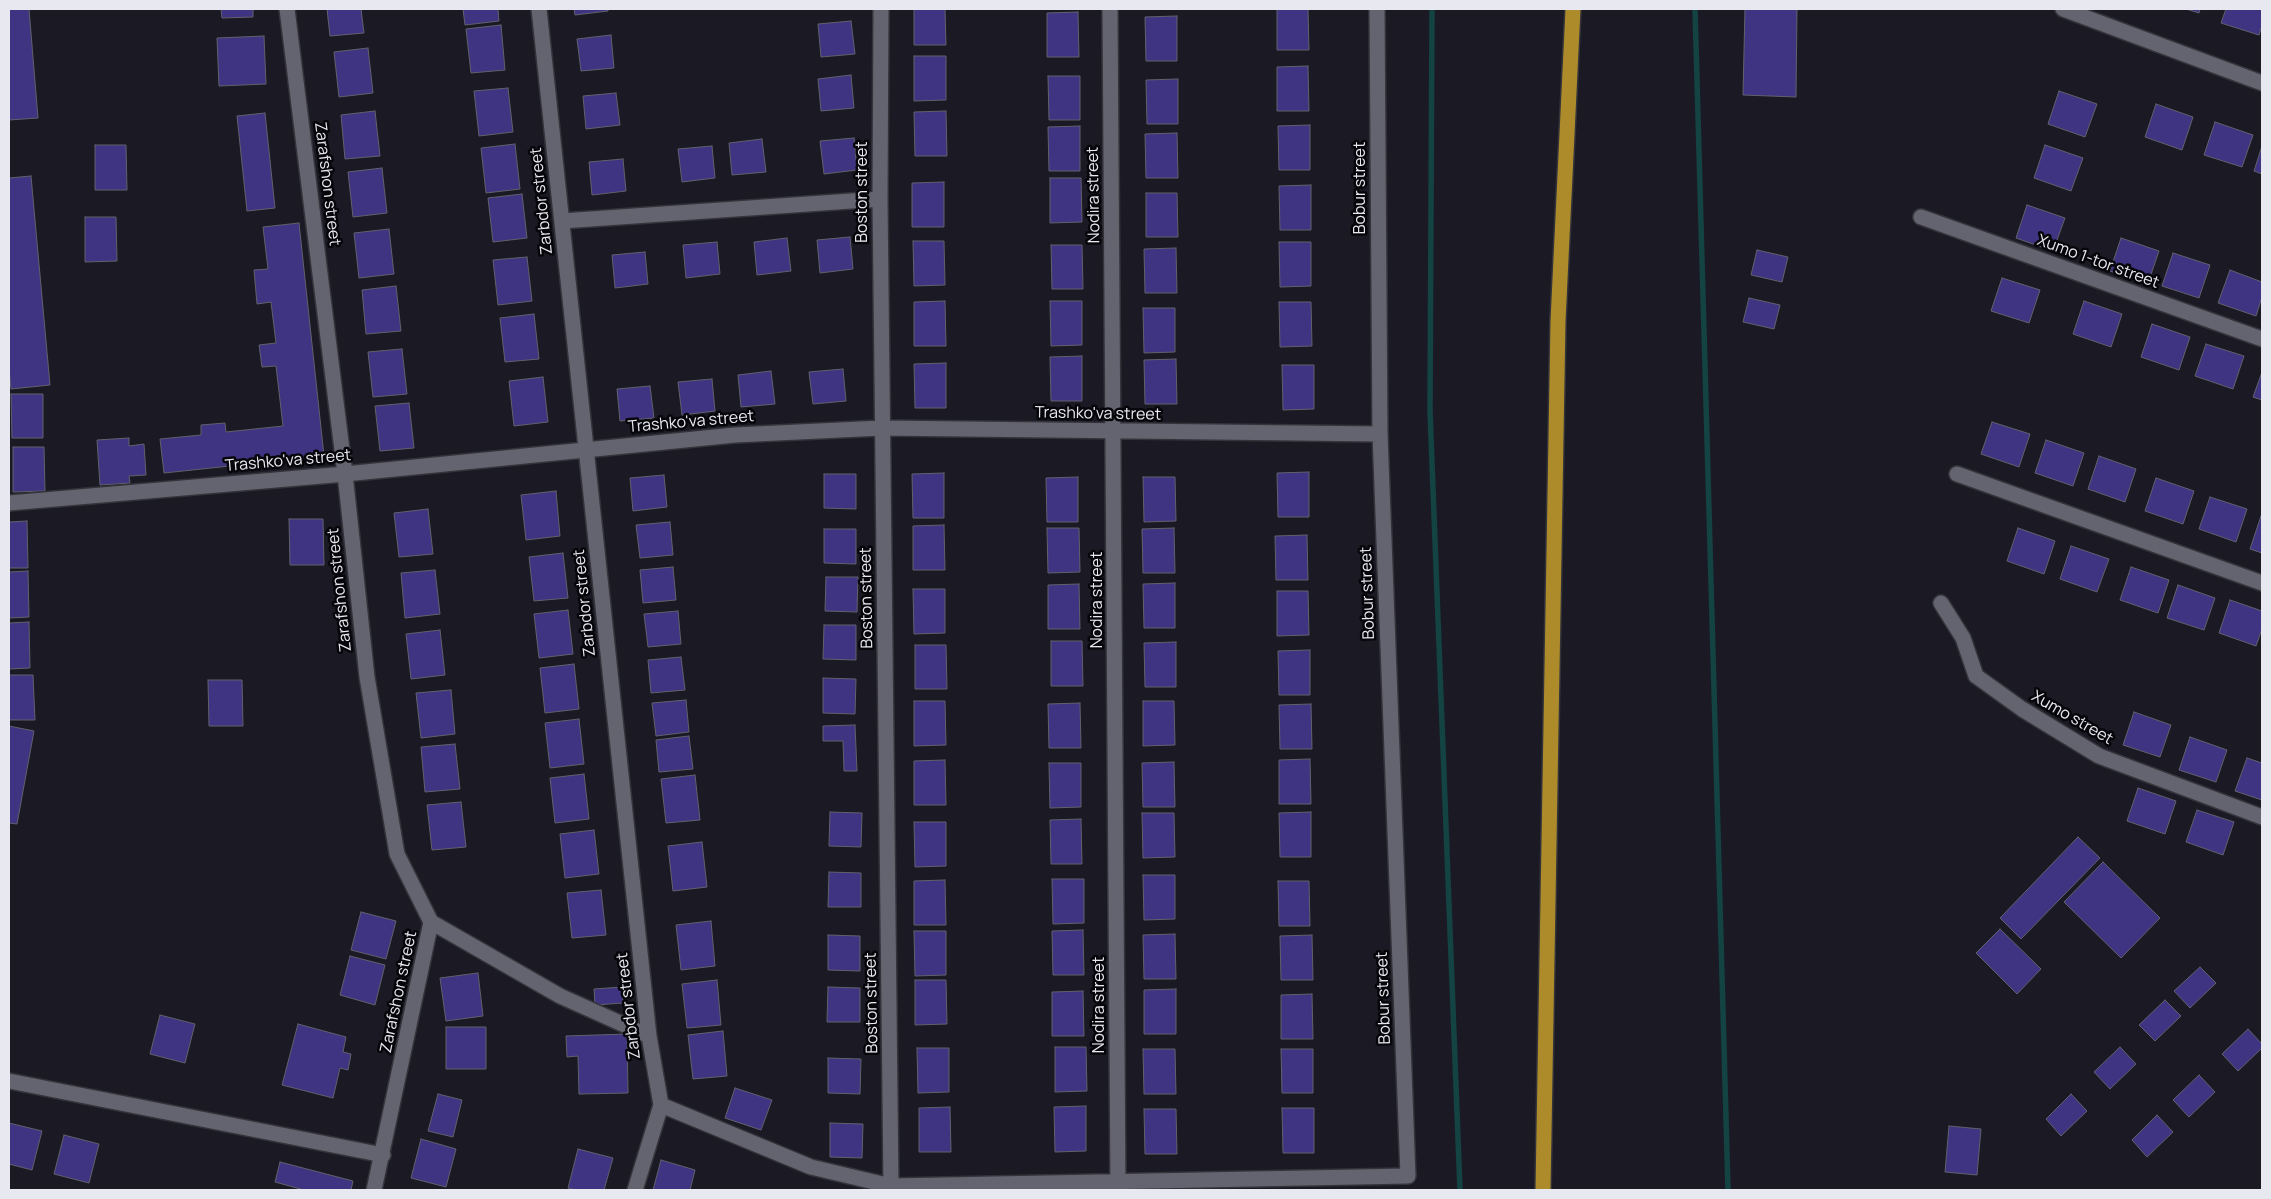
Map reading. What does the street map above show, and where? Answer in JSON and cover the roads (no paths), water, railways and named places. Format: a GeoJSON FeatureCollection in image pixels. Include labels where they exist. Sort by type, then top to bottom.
{"type":"FeatureCollection","features":[{"type":"Feature","properties":{"kind":"highway"},"geometry":{"type":"LineString","coordinates":[[1543,1190],[1558,321],[1573,9]]}},
{"type":"Feature","properties":{"kind":"street","name":"Zarafshon street"},"geometry":{"type":"LineString","coordinates":[[287,9],[345,474],[367,677],[397,854],[431,922],[383,1155],[374,1190]]}},
{"type":"Feature","properties":{"kind":"street","name":"Zarbdor street"},"geometry":{"type":"LineString","coordinates":[[539,9],[649,1036],[660,1105],[635,1190]]}},
{"type":"Feature","properties":{"kind":"street","name":"Boston street"},"geometry":{"type":"LineString","coordinates":[[881,9],[880,199],[891,1186]]}},
{"type":"Feature","properties":{"kind":"street","name":"Nodira street"},"geometry":{"type":"LineString","coordinates":[[1110,9],[1118,1187]]}},
{"type":"Feature","properties":{"kind":"street","name":"Bobur street"},"geometry":{"type":"LineString","coordinates":[[1118,1187],[1408,1176],[1380,434],[1377,9]]}},
{"type":"Feature","properties":{"kind":"street"},"geometry":{"type":"LineString","coordinates":[[2064,9],[2262,83]]}},
{"type":"Feature","properties":{"kind":"street"},"geometry":{"type":"LineString","coordinates":[[562,221],[880,199]]}},
{"type":"Feature","properties":{"kind":"street","name":"Xumo 1-tor street"},"geometry":{"type":"LineString","coordinates":[[1921,217],[2262,339]]}},
{"type":"Feature","properties":{"kind":"street","name":"Trashko'va street"},"geometry":{"type":"LineString","coordinates":[[9,503],[345,474],[586,448],[735,435],[882,428],[1380,434]]}},
{"type":"Feature","properties":{"kind":"street"},"geometry":{"type":"LineString","coordinates":[[1957,474],[2262,583]]}},
{"type":"Feature","properties":{"kind":"street","name":"Xumo street"},"geometry":{"type":"LineString","coordinates":[[1940,603],[1963,638],[1976,676],[2022,709],[2099,756],[2262,817]]}},
{"type":"Feature","properties":{"kind":"street"},"geometry":{"type":"LineString","coordinates":[[431,922],[560,996],[649,1036]]}},
{"type":"Feature","properties":{"kind":"street"},"geometry":{"type":"LineString","coordinates":[[9,1081],[383,1155]]}},
{"type":"Feature","properties":{"kind":"street"},"geometry":{"type":"LineString","coordinates":[[660,1105],[811,1167],[891,1186],[1118,1187]]}},
{"type":"Feature","properties":{"kind":"waterway"},"geometry":{"type":"LineString","coordinates":[[1432,9],[1430,411],[1460,1190]]}},
{"type":"Feature","properties":{"kind":"waterway"},"geometry":{"type":"LineString","coordinates":[[1695,9],[1728,1190]]}}]}
